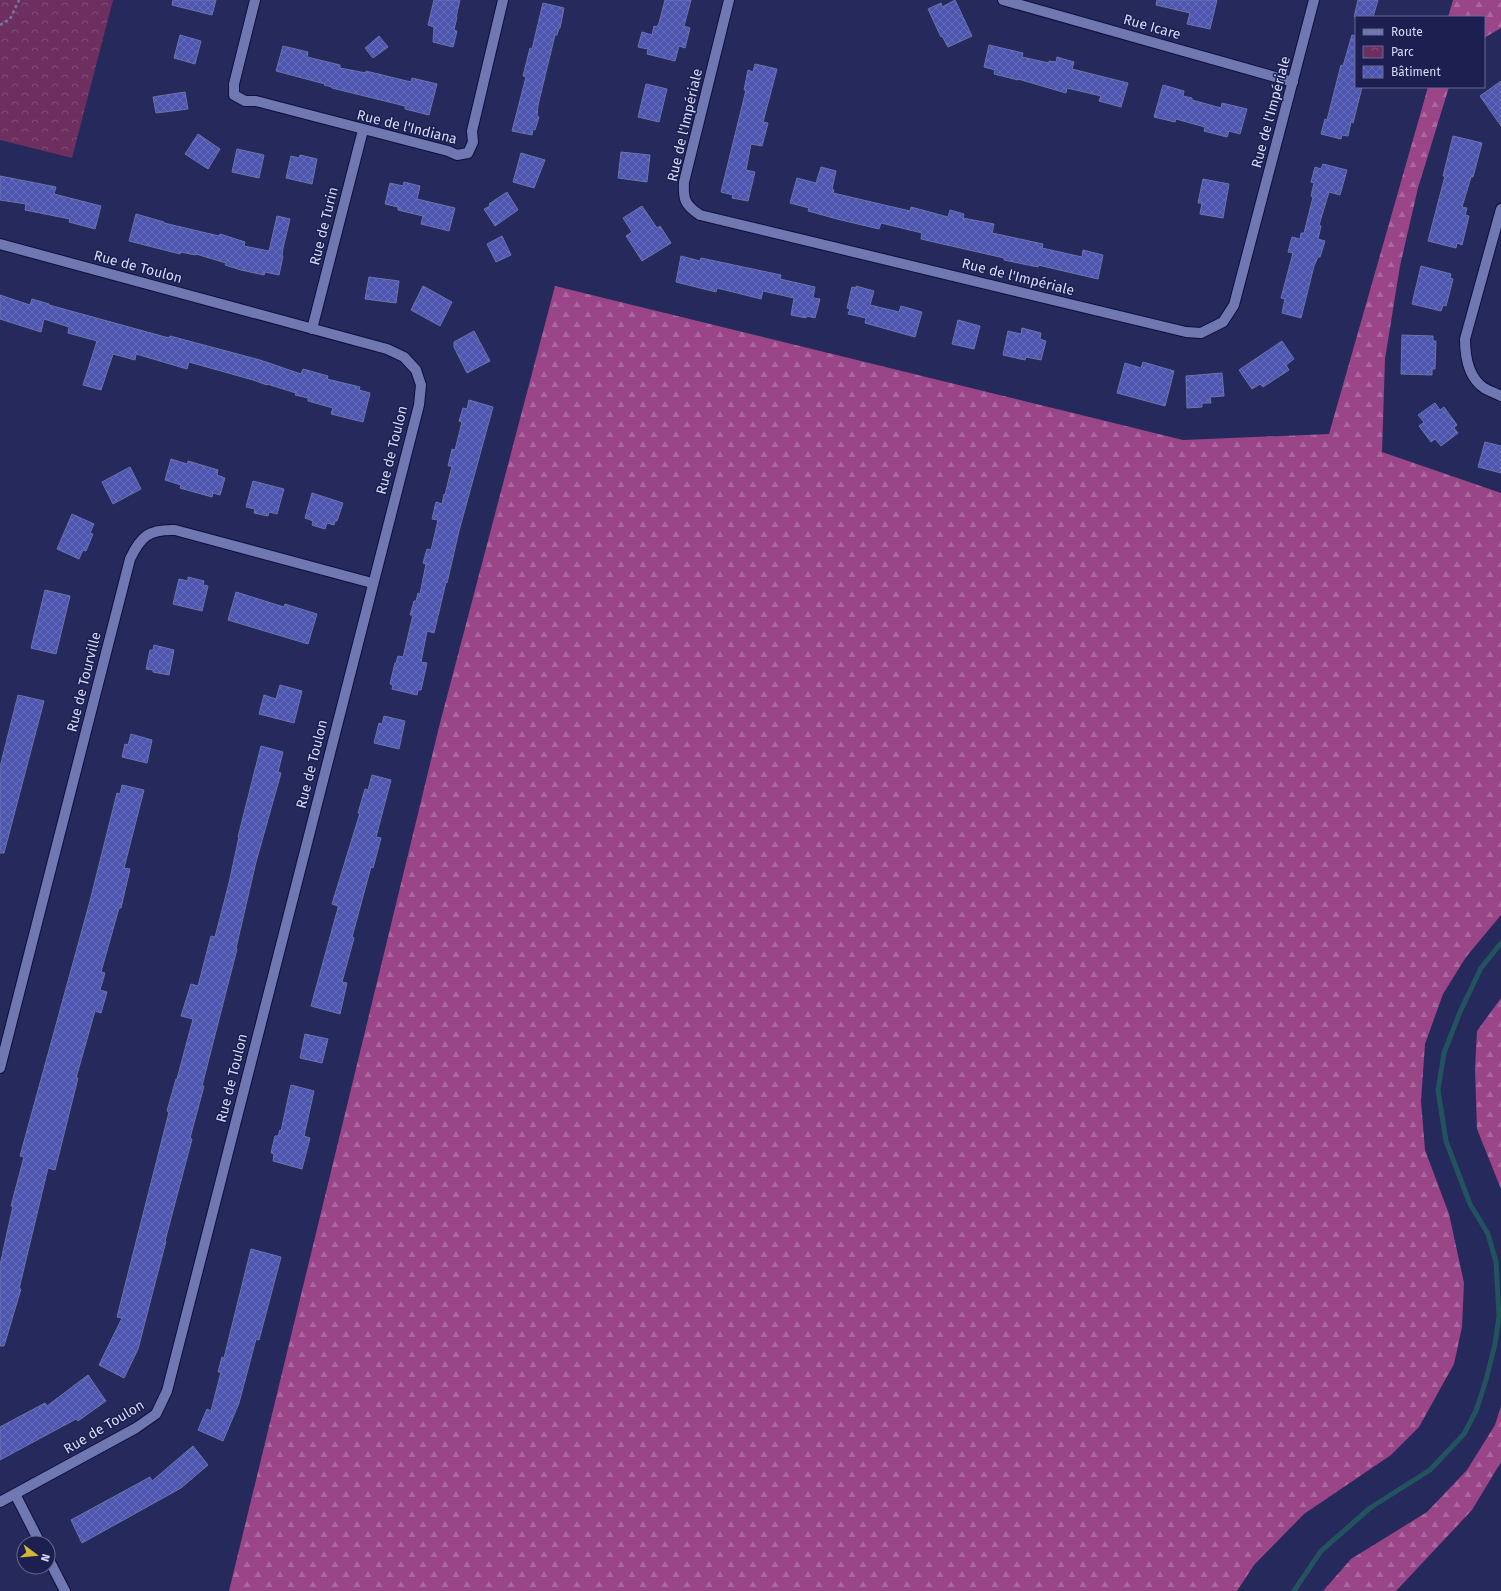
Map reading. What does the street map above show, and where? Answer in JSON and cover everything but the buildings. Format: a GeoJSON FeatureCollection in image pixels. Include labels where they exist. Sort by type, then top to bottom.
{"type":"FeatureCollection","features":[{"type":"Feature","properties":{"kind":"street","name":"Rue de l'Indiana"},"geometry":{"type":"LineString","coordinates":[[255,0],[234,84],[234,95],[245,101],[256,101],[448,151],[457,155],[468,153],[473,142],[472,131],[504,0]]}},
{"type":"Feature","properties":{"kind":"street","name":"Rue de l'Impériale"},"geometry":{"type":"LineString","coordinates":[[729,0],[684,182],[683,196],[690,208],[700,215],[1186,332],[1202,333],[1223,322],[1234,305],[1314,0]]}},
{"type":"Feature","properties":{"kind":"street","name":"Rue Icare"},"geometry":{"type":"LineString","coordinates":[[1003,0],[1293,82]]}},
{"type":"Feature","properties":{"kind":"street","name":"Rue de Turin"},"geometry":{"type":"LineString","coordinates":[[312,329],[363,130]]}},
{"type":"Feature","properties":{"kind":"street"},"geometry":{"type":"LineString","coordinates":[[1501,209],[1465,339],[1465,355],[1470,372],[1483,387],[1501,396]]}},
{"type":"Feature","properties":{"kind":"street","name":"Rue de Toulon"},"geometry":{"type":"LineString","coordinates":[[0,244],[386,349],[404,357],[416,370],[421,385],[419,405],[372,583],[167,1391],[156,1414],[136,1428],[0,1502]]}},
{"type":"Feature","properties":{"kind":"street","name":"Rue de Tourville"},"geometry":{"type":"LineString","coordinates":[[0,1068],[130,559],[137,544],[149,534],[163,529],[175,530],[372,583]]}},
{"type":"Feature","properties":{"kind":"street"},"geometry":{"type":"LineString","coordinates":[[15,1494],[36,1535]]}},
{"type":"Feature","properties":{"kind":"street"},"geometry":{"type":"LineString","coordinates":[[56,1574],[65,1591]]}},
{"type":"Feature","properties":{"kind":"path"},"geometry":{"type":"LineString","coordinates":[[0,25],[10,19],[19,0]]}},
{"type":"Feature","properties":{"kind":"green space"},"geometry":{"type":"Polygon","coordinates":[[[0,0],[113,0],[72,158],[0,140],[0,0]]]}},
{"type":"Feature","properties":{"kind":"green space"},"geometry":{"type":"Polygon","coordinates":[[[1453,0],[1501,0],[1501,28],[1485,37],[1485,16],[1448,16],[1453,0]]]}},
{"type":"Feature","properties":{"kind":"green space"},"geometry":{"type":"Polygon","coordinates":[[[1428,88],[1449,88],[1418,188],[1400,266],[1385,359],[1382,452],[1501,493],[1501,915],[1466,957],[1443,994],[1425,1044],[1421,1101],[1425,1150],[1449,1214],[1464,1283],[1462,1327],[1454,1364],[1419,1427],[1391,1455],[1304,1514],[1254,1565],[1237,1591],[229,1591],[440,723],[555,286],[1183,440],[1329,434],[1428,88]]]}},
{"type":"Feature","properties":{"kind":"green space"},"geometry":{"type":"Polygon","coordinates":[[[1501,998],[1501,1189],[1477,1129],[1475,1069],[1477,1031],[1501,998]]]}},
{"type":"Feature","properties":{"kind":"green space"},"geometry":{"type":"Polygon","coordinates":[[[1501,1406],[1501,1462],[1472,1510],[1396,1591],[1323,1591],[1351,1559],[1427,1512],[1467,1470],[1495,1425],[1501,1406]]]}},
{"type":"Feature","properties":{"kind":"waterway"},"geometry":{"type":"LineString","coordinates":[[1294,1591],[1321,1551],[1370,1508],[1430,1470],[1464,1434],[1476,1411],[1486,1380],[1495,1344],[1499,1316],[1496,1262],[1488,1234],[1470,1204],[1446,1141],[1438,1090],[1444,1053],[1460,1012],[1481,968],[1501,943]]}}]}
